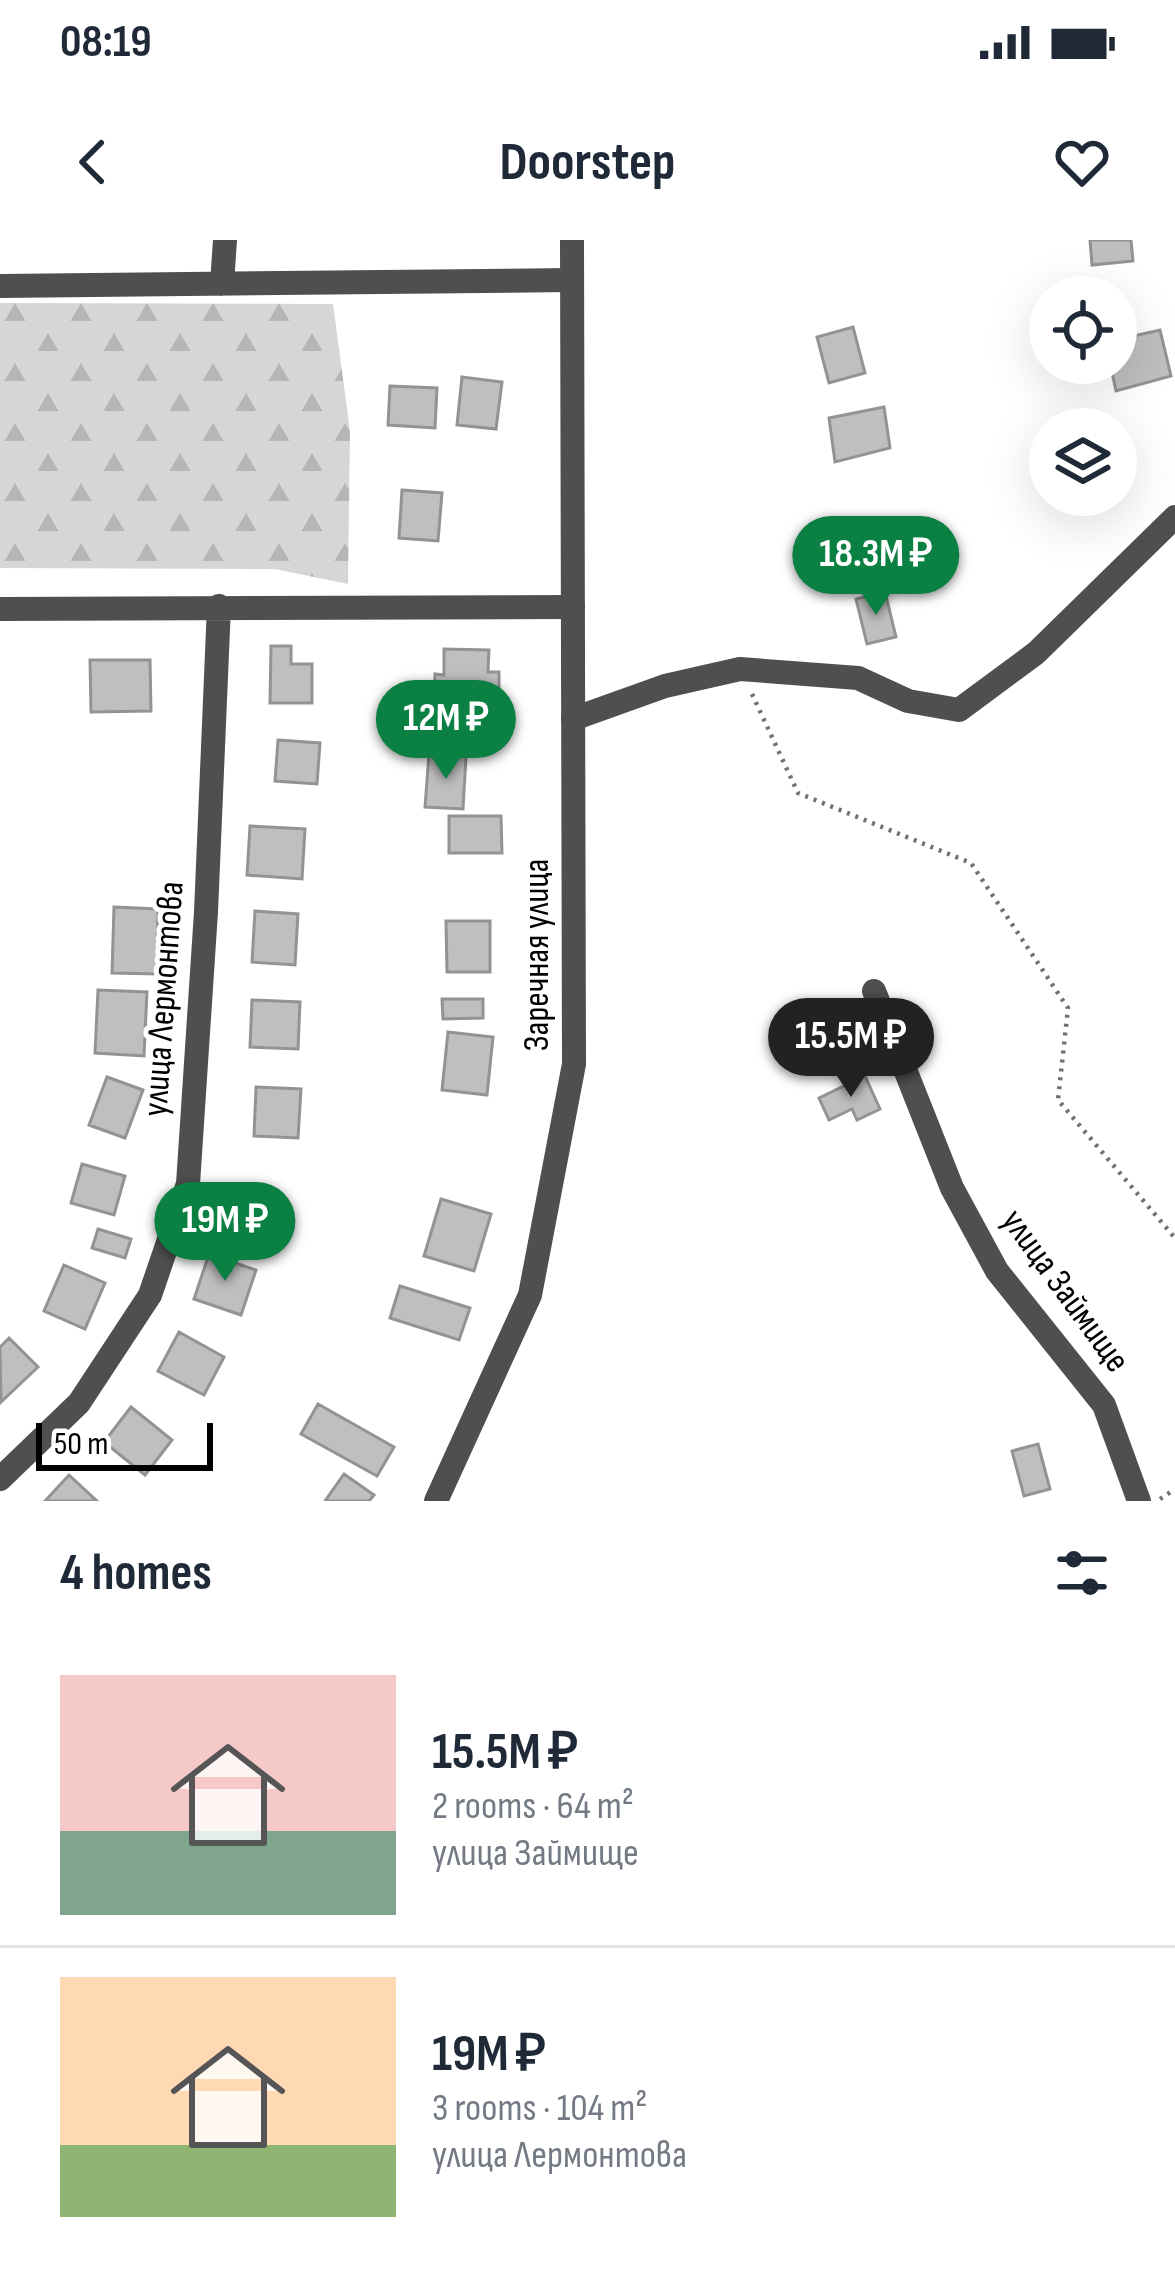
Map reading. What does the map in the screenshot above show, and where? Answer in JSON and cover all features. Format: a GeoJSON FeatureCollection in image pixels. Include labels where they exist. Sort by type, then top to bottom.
{"type":"FeatureCollection","features":[{"type":"Feature","properties":{"kind":"street"},"geometry":{"type":"LineString","coordinates":[[223,284],[225,240]]}},
{"type":"Feature","properties":{"kind":"street","name":"Заречная улица"},"geometry":{"type":"LineString","coordinates":[[436,1501],[530,1294],[574,1064],[572,240]]}},
{"type":"Feature","properties":{"kind":"street"},"geometry":{"type":"LineString","coordinates":[[0,286],[572,280]]}},
{"type":"Feature","properties":{"kind":"street"},"geometry":{"type":"LineString","coordinates":[[573,719],[665,686],[740,669],[857,678],[908,700],[959,710],[1036,653],[1175,517]]}},
{"type":"Feature","properties":{"kind":"street","name":"улица Лермонтова"},"geometry":{"type":"LineString","coordinates":[[0,1479],[79,1403],[150,1295],[188,1184],[219,606]]}},
{"type":"Feature","properties":{"kind":"street"},"geometry":{"type":"LineString","coordinates":[[0,609],[573,607]]}},
{"type":"Feature","properties":{"kind":"street","name":"улица Займище"},"geometry":{"type":"LineString","coordinates":[[874,991],[952,1188],[997,1271],[1104,1405],[1139,1501]]}},
{"type":"Feature","properties":{"kind":"path"},"geometry":{"type":"LineString","coordinates":[[740,669],[798,793],[971,863],[1068,1007],[1058,1100],[1175,1238]]}},
{"type":"Feature","properties":{"kind":"path"},"geometry":{"type":"LineString","coordinates":[[1159,1501],[1175,1489]]}},
{"type":"Feature","properties":{"kind":"green space"},"geometry":{"type":"Polygon","coordinates":[[[0,303],[333,304],[350,431],[348,584],[275,569],[0,568],[0,303]]]}},
{"type":"Feature","properties":{"kind":"building"},"geometry":{"type":"Polygon","coordinates":[[[1090,240],[1131,240],[1133,261],[1092,265],[1090,240]]]}},
{"type":"Feature","properties":{"kind":"building"},"geometry":{"type":"Polygon","coordinates":[[[853,327],[865,373],[829,383],[817,337],[853,327]]]}},
{"type":"Feature","properties":{"kind":"building"},"geometry":{"type":"Polygon","coordinates":[[[1160,330],[1171,376],[1116,391],[1114,384],[1137,384],[1137,335],[1160,330]]]}},
{"type":"Feature","properties":{"kind":"building"},"geometry":{"type":"Polygon","coordinates":[[[462,377],[502,382],[496,429],[457,425],[462,377]]]}},
{"type":"Feature","properties":{"kind":"building"},"geometry":{"type":"Polygon","coordinates":[[[390,386],[437,388],[435,428],[388,425],[390,386]]]}},
{"type":"Feature","properties":{"kind":"building"},"geometry":{"type":"Polygon","coordinates":[[[884,407],[890,448],[835,462],[829,418],[884,407]]]}},
{"type":"Feature","properties":{"kind":"building"},"geometry":{"type":"Polygon","coordinates":[[[402,490],[442,493],[438,541],[399,538],[402,490]]]}},
{"type":"Feature","properties":{"kind":"building"},"geometry":{"type":"Polygon","coordinates":[[[885,592],[896,637],[867,644],[856,599],[885,592]]]}},
{"type":"Feature","properties":{"kind":"building"},"geometry":{"type":"Polygon","coordinates":[[[271,646],[291,646],[291,664],[312,664],[312,703],[270,703],[271,646]]]}},
{"type":"Feature","properties":{"kind":"building"},"geometry":{"type":"Polygon","coordinates":[[[444,649],[489,650],[488,672],[499,672],[499,691],[490,691],[490,704],[434,703],[435,674],[444,675],[444,649]]]}},
{"type":"Feature","properties":{"kind":"building"},"geometry":{"type":"Polygon","coordinates":[[[90,660],[150,660],[151,711],[91,712],[90,660]]]}},
{"type":"Feature","properties":{"kind":"building"},"geometry":{"type":"Polygon","coordinates":[[[278,740],[320,743],[317,784],[275,781],[278,740]]]}},
{"type":"Feature","properties":{"kind":"building"},"geometry":{"type":"Polygon","coordinates":[[[429,754],[466,757],[463,809],[425,807],[429,754]]]}},
{"type":"Feature","properties":{"kind":"building"},"geometry":{"type":"Polygon","coordinates":[[[449,816],[501,816],[502,853],[449,853],[449,816]]]}},
{"type":"Feature","properties":{"kind":"building"},"geometry":{"type":"Polygon","coordinates":[[[250,826],[305,829],[302,879],[247,875],[250,826]]]}},
{"type":"Feature","properties":{"kind":"building"},"geometry":{"type":"Polygon","coordinates":[[[114,907],[158,909],[157,974],[112,973],[114,907]]]}},
{"type":"Feature","properties":{"kind":"building"},"geometry":{"type":"Polygon","coordinates":[[[255,911],[298,914],[295,965],[252,962],[255,911]]]}},
{"type":"Feature","properties":{"kind":"building"},"geometry":{"type":"Polygon","coordinates":[[[446,921],[490,921],[490,972],[447,972],[446,921]]]}},
{"type":"Feature","properties":{"kind":"building"},"geometry":{"type":"Polygon","coordinates":[[[98,990],[147,992],[144,1056],[95,1053],[98,990]]]}},
{"type":"Feature","properties":{"kind":"building"},"geometry":{"type":"Polygon","coordinates":[[[442,999],[483,999],[483,1018],[443,1019],[442,999]]]}},
{"type":"Feature","properties":{"kind":"building"},"geometry":{"type":"Polygon","coordinates":[[[252,1000],[300,1002],[298,1049],[250,1047],[252,1000]]]}},
{"type":"Feature","properties":{"kind":"building"},"geometry":{"type":"Polygon","coordinates":[[[448,1032],[493,1037],[487,1095],[442,1090],[448,1032]]]}},
{"type":"Feature","properties":{"kind":"building"},"geometry":{"type":"Polygon","coordinates":[[[865,1076],[880,1109],[857,1120],[852,1109],[829,1120],[819,1098],[865,1076]]]}},
{"type":"Feature","properties":{"kind":"building"},"geometry":{"type":"Polygon","coordinates":[[[107,1077],[143,1090],[125,1138],[89,1125],[107,1077]]]}},
{"type":"Feature","properties":{"kind":"building"},"geometry":{"type":"Polygon","coordinates":[[[256,1087],[301,1089],[298,1138],[254,1136],[256,1087]]]}},
{"type":"Feature","properties":{"kind":"building"},"geometry":{"type":"Polygon","coordinates":[[[82,1164],[125,1176],[114,1215],[71,1203],[82,1164]]]}},
{"type":"Feature","properties":{"kind":"building"},"geometry":{"type":"Polygon","coordinates":[[[441,1199],[491,1214],[474,1271],[424,1256],[441,1199]]]}},
{"type":"Feature","properties":{"kind":"building"},"geometry":{"type":"Polygon","coordinates":[[[98,1229],[131,1239],[125,1258],[92,1248],[98,1229]]]}},
{"type":"Feature","properties":{"kind":"building"},"geometry":{"type":"Polygon","coordinates":[[[209,1254],[256,1270],[241,1315],[194,1299],[209,1254]]]}},
{"type":"Feature","properties":{"kind":"building"},"geometry":{"type":"Polygon","coordinates":[[[64,1265],[105,1283],[85,1329],[44,1311],[64,1265]]]}},
{"type":"Feature","properties":{"kind":"building"},"geometry":{"type":"Polygon","coordinates":[[[400,1286],[470,1308],[459,1340],[390,1318],[400,1286]]]}},
{"type":"Feature","properties":{"kind":"building"},"geometry":{"type":"Polygon","coordinates":[[[179,1332],[224,1357],[204,1395],[158,1371],[179,1332]]]}},
{"type":"Feature","properties":{"kind":"building"},"geometry":{"type":"Polygon","coordinates":[[[9,1338],[38,1367],[1,1402],[0,1347],[9,1338]]]}},
{"type":"Feature","properties":{"kind":"building"},"geometry":{"type":"Polygon","coordinates":[[[318,1404],[394,1447],[377,1476],[301,1434],[318,1404]]]}},
{"type":"Feature","properties":{"kind":"building"},"geometry":{"type":"Polygon","coordinates":[[[131,1407],[172,1440],[145,1475],[104,1442],[131,1407]]]}},
{"type":"Feature","properties":{"kind":"building"},"geometry":{"type":"Polygon","coordinates":[[[1038,1444],[1050,1489],[1024,1496],[1012,1451],[1038,1444]]]}},
{"type":"Feature","properties":{"kind":"building"},"geometry":{"type":"Polygon","coordinates":[[[344,1474],[374,1495],[369,1501],[325,1501],[344,1474]]]}},
{"type":"Feature","properties":{"kind":"building"},"geometry":{"type":"Polygon","coordinates":[[[69,1475],[97,1501],[45,1501],[69,1475]]]}}]}
